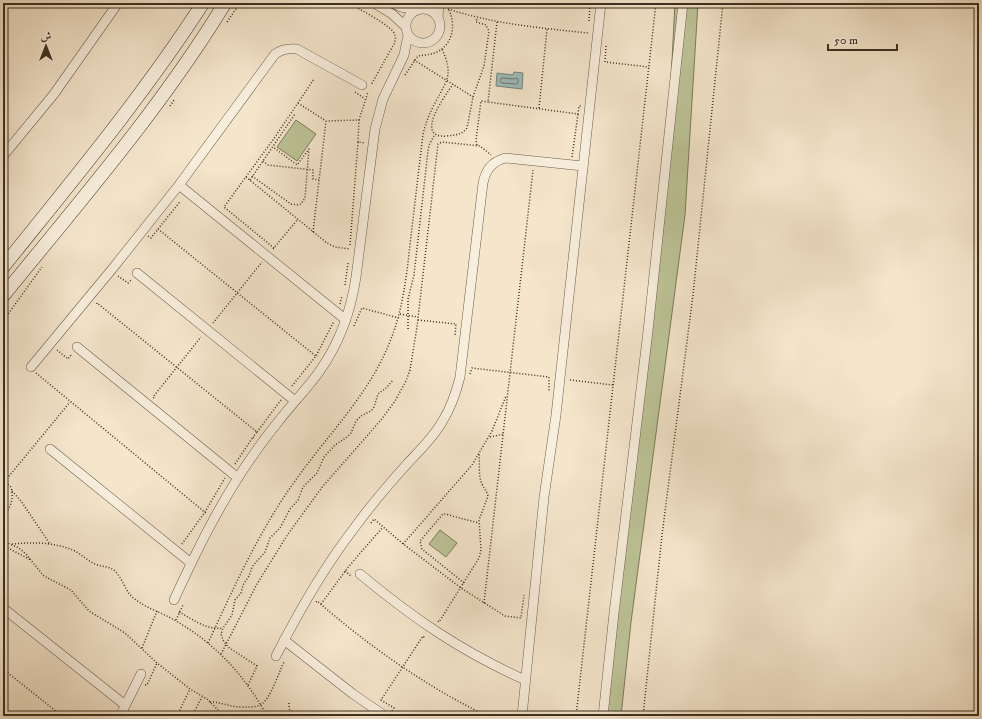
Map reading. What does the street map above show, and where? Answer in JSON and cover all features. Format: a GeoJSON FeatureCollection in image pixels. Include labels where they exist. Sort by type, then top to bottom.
{"type":"FeatureCollection","features":[{"type":"Feature","properties":{"kind":"street"},"geometry":{"type":"LineString","coordinates":[[3,156],[54,94],[118,3]]}},
{"type":"Feature","properties":{"kind":"street"},"geometry":{"type":"LineString","coordinates":[[3,267],[122,119],[154,76],[203,3]]}},
{"type":"Feature","properties":{"kind":"street"},"geometry":{"type":"LineString","coordinates":[[3,296],[146,118],[189,58],[225,3]]}},
{"type":"Feature","properties":{"kind":"street"},"geometry":{"type":"LineString","coordinates":[[374,3],[392,14],[415,42],[421,44],[431,42],[439,34],[440,23],[433,12],[401,7],[392,3]]}},
{"type":"Feature","properties":{"kind":"street"},"geometry":{"type":"LineString","coordinates":[[402,62],[406,49],[407,18],[429,3]]}},
{"type":"Feature","properties":{"kind":"street"},"geometry":{"type":"LineString","coordinates":[[522,716],[544,496],[558,392],[601,3]]}},
{"type":"Feature","properties":{"kind":"street"},"geometry":{"type":"LineString","coordinates":[[603,716],[648,331],[683,3]]}},
{"type":"Feature","properties":{"kind":"street"},"geometry":{"type":"LineString","coordinates":[[438,18],[439,4]]}},
{"type":"Feature","properties":{"kind":"street"},"geometry":{"type":"LineString","coordinates":[[174,600],[214,519],[238,478],[261,444],[308,387],[325,363],[346,320],[354,292],[372,144],[378,114],[396,71],[402,62],[421,44]]}},
{"type":"Feature","properties":{"kind":"street"},"geometry":{"type":"LineString","coordinates":[[31,367],[179,185],[269,60],[275,54],[289,48],[297,49],[366,85]]}},
{"type":"Feature","properties":{"kind":"street"},"geometry":{"type":"LineString","coordinates":[[276,656],[306,600],[338,549],[377,498],[431,437],[442,423],[450,408],[460,377],[483,183],[487,170],[497,160],[506,158],[583,166]]}},
{"type":"Feature","properties":{"kind":"street"},"geometry":{"type":"LineString","coordinates":[[179,185],[346,320]]}},
{"type":"Feature","properties":{"kind":"street"},"geometry":{"type":"LineString","coordinates":[[137,273],[295,401]]}},
{"type":"Feature","properties":{"kind":"street"},"geometry":{"type":"LineString","coordinates":[[77,347],[238,478]]}},
{"type":"Feature","properties":{"kind":"street"},"geometry":{"type":"LineString","coordinates":[[50,449],[191,563]]}},
{"type":"Feature","properties":{"kind":"street"},"geometry":{"type":"LineString","coordinates":[[360,574],[430,629],[472,654],[525,680]]}},
{"type":"Feature","properties":{"kind":"street"},"geometry":{"type":"LineString","coordinates":[[3,608],[125,705]]}},
{"type":"Feature","properties":{"kind":"street"},"geometry":{"type":"LineString","coordinates":[[284,640],[353,694],[388,714]]}},
{"type":"Feature","properties":{"kind":"street"},"geometry":{"type":"LineString","coordinates":[[120,716],[141,674]]}},
{"type":"Feature","properties":{"kind":"path"},"geometry":{"type":"LineString","coordinates":[[348,3],[387,26],[395,34],[396,40],[394,44],[366,85]]}},
{"type":"Feature","properties":{"kind":"path"},"geometry":{"type":"LineString","coordinates":[[589,26],[590,3]]}},
{"type":"Feature","properties":{"kind":"path"},"geometry":{"type":"LineString","coordinates":[[576,716],[656,3]]}},
{"type":"Feature","properties":{"kind":"path"},"geometry":{"type":"LineString","coordinates":[[643,716],[662,535],[693,295],[723,3]]}},
{"type":"Feature","properties":{"kind":"path"},"geometry":{"type":"LineString","coordinates":[[439,4],[448,9],[477,18],[497,22],[588,33],[587,43],[606,46],[605,62],[649,67]]}},
{"type":"Feature","properties":{"kind":"path"},"geometry":{"type":"LineString","coordinates":[[396,71],[406,75],[414,60],[418,56],[432,54],[442,49],[450,37],[452,30],[452,16],[448,9]]}},
{"type":"Feature","properties":{"kind":"path"},"geometry":{"type":"LineString","coordinates":[[453,84],[433,118],[432,130],[435,134],[440,136],[460,134],[467,128],[473,97],[484,66],[489,31],[486,25],[476,22],[477,18]]}},
{"type":"Feature","properties":{"kind":"path"},"geometry":{"type":"LineString","coordinates":[[488,102],[497,22]]}},
{"type":"Feature","properties":{"kind":"path"},"geometry":{"type":"LineString","coordinates":[[539,108],[547,29]]}},
{"type":"Feature","properties":{"kind":"path"},"geometry":{"type":"LineString","coordinates":[[208,643],[240,574],[294,481],[358,401],[371,382],[385,354],[399,318],[406,281],[423,134],[428,117],[447,81],[448,66],[442,49]]}},
{"type":"Feature","properties":{"kind":"path"},"geometry":{"type":"LineString","coordinates":[[414,60],[473,97]]}},
{"type":"Feature","properties":{"kind":"path"},"geometry":{"type":"LineString","coordinates":[[274,248],[224,207],[275,137],[314,79]]}},
{"type":"Feature","properties":{"kind":"path"},"geometry":{"type":"LineString","coordinates":[[368,92],[359,120],[358,142],[372,144]]}},
{"type":"Feature","properties":{"kind":"path"},"geometry":{"type":"LineString","coordinates":[[477,145],[476,140],[480,101],[578,114]]}},
{"type":"Feature","properties":{"kind":"path"},"geometry":{"type":"LineString","coordinates":[[298,103],[326,121],[359,120]]}},
{"type":"Feature","properties":{"kind":"path"},"geometry":{"type":"LineString","coordinates":[[571,164],[579,106],[590,107]]}},
{"type":"Feature","properties":{"kind":"path"},"geometry":{"type":"LineString","coordinates":[[250,180],[295,114]]}},
{"type":"Feature","properties":{"kind":"path"},"geometry":{"type":"LineString","coordinates":[[313,232],[326,121]]}},
{"type":"Feature","properties":{"kind":"path"},"geometry":{"type":"LineString","coordinates":[[408,329],[408,299],[414,275],[428,152],[429,145],[435,134]]}},
{"type":"Feature","properties":{"kind":"path"},"geometry":{"type":"LineString","coordinates":[[221,654],[257,584],[288,534],[323,486],[381,420],[402,391],[410,370],[418,318],[437,146],[440,142],[477,145],[483,147],[497,160]]}},
{"type":"Feature","properties":{"kind":"path"},"geometry":{"type":"LineString","coordinates":[[252,176],[291,204],[298,205],[303,201],[305,198],[310,149],[297,165],[273,147]]}},
{"type":"Feature","properties":{"kind":"path"},"geometry":{"type":"LineString","coordinates":[[484,603],[534,160]]}},
{"type":"Feature","properties":{"kind":"path"},"geometry":{"type":"LineString","coordinates":[[263,161],[268,165],[313,170],[313,179],[319,180]]}},
{"type":"Feature","properties":{"kind":"path"},"geometry":{"type":"LineString","coordinates":[[246,177],[327,243],[335,247],[360,250]]}},
{"type":"Feature","properties":{"kind":"path"},"geometry":{"type":"LineString","coordinates":[[158,401],[153,397],[298,219]]}},
{"type":"Feature","properties":{"kind":"path"},"geometry":{"type":"LineString","coordinates":[[142,231],[151,238],[158,229],[325,363]]}},
{"type":"Feature","properties":{"kind":"path"},"geometry":{"type":"LineString","coordinates":[[118,276],[128,283],[137,273]]}},
{"type":"Feature","properties":{"kind":"path"},"geometry":{"type":"LineString","coordinates":[[82,304],[90,311],[97,303],[256,432],[229,471],[205,512],[176,552]]}},
{"type":"Feature","properties":{"kind":"path"},"geometry":{"type":"LineString","coordinates":[[346,320],[355,326],[362,308],[399,318]]}},
{"type":"Feature","properties":{"kind":"path"},"geometry":{"type":"LineString","coordinates":[[400,314],[456,324],[455,340]]}},
{"type":"Feature","properties":{"kind":"path"},"geometry":{"type":"LineString","coordinates":[[53,355],[57,350],[68,359],[77,347]]}},
{"type":"Feature","properties":{"kind":"path"},"geometry":{"type":"LineString","coordinates":[[31,367],[37,375],[214,519]]}},
{"type":"Feature","properties":{"kind":"path"},"geometry":{"type":"LineString","coordinates":[[460,377],[469,378],[472,368],[549,377],[548,391],[568,393],[570,380],[613,385]]}},
{"type":"Feature","properties":{"kind":"path"},"geometry":{"type":"LineString","coordinates":[[37,375],[41,370]]}},
{"type":"Feature","properties":{"kind":"path"},"geometry":{"type":"LineString","coordinates":[[248,685],[257,666],[226,645],[222,640],[221,634],[223,628],[230,619],[235,600],[241,593],[243,585],[249,576],[252,567],[265,552],[270,538],[280,528],[290,509],[298,500],[303,487],[317,473],[329,450],[351,433],[356,421],[360,416],[371,411],[374,407],[378,394],[393,380]]}},
{"type":"Feature","properties":{"kind":"path"},"geometry":{"type":"LineString","coordinates":[[403,544],[479,454],[489,438],[507,394]]}},
{"type":"Feature","properties":{"kind":"path"},"geometry":{"type":"LineString","coordinates":[[50,544],[12,491],[11,487],[4,481],[70,402]]}},
{"type":"Feature","properties":{"kind":"path"},"geometry":{"type":"LineString","coordinates":[[489,438],[504,434]]}},
{"type":"Feature","properties":{"kind":"path"},"geometry":{"type":"LineString","coordinates":[[253,437],[261,444]]}},
{"type":"Feature","properties":{"kind":"path"},"geometry":{"type":"LineString","coordinates":[[388,714],[394,708],[381,700],[422,636],[424,637],[436,620],[439,622],[479,558],[479,523],[488,492],[483,487],[481,481],[479,454]]}},
{"type":"Feature","properties":{"kind":"path"},"geometry":{"type":"LineString","coordinates":[[3,529],[5,522],[3,516],[10,507],[12,491]]}},
{"type":"Feature","properties":{"kind":"path"},"geometry":{"type":"LineString","coordinates":[[464,583],[422,549],[420,541],[443,514],[479,523]]}},
{"type":"Feature","properties":{"kind":"path"},"geometry":{"type":"LineString","coordinates":[[370,523],[374,519],[403,544],[461,588],[505,616],[521,618],[524,595],[535,595]]}},
{"type":"Feature","properties":{"kind":"path"},"geometry":{"type":"LineString","coordinates":[[320,604],[349,566],[383,527]]}},
{"type":"Feature","properties":{"kind":"path"},"geometry":{"type":"LineString","coordinates":[[3,543],[50,544],[74,551],[95,564],[110,568],[118,574],[125,589],[134,599],[185,626],[221,654],[248,685],[267,716]]}},
{"type":"Feature","properties":{"kind":"path"},"geometry":{"type":"LineString","coordinates":[[3,543],[6,547],[32,561]]}},
{"type":"Feature","properties":{"kind":"path"},"geometry":{"type":"LineString","coordinates":[[12,544],[26,554],[44,576],[71,590],[89,611],[124,633],[157,663],[190,689],[210,702],[224,716]]}},
{"type":"Feature","properties":{"kind":"path"},"geometry":{"type":"LineString","coordinates":[[306,600],[313,606],[317,601],[375,648],[403,667],[449,696],[487,716]]}},
{"type":"Feature","properties":{"kind":"path"},"geometry":{"type":"LineString","coordinates":[[142,648],[157,611]]}},
{"type":"Feature","properties":{"kind":"path"},"geometry":{"type":"LineString","coordinates":[[179,612],[207,627],[215,629],[223,628]]}},
{"type":"Feature","properties":{"kind":"path"},"geometry":{"type":"LineString","coordinates":[[210,702],[218,702],[237,707],[261,705],[269,695],[284,660],[276,656]]}},
{"type":"Feature","properties":{"kind":"path"},"geometry":{"type":"LineString","coordinates":[[3,669],[62,716]]}},
{"type":"Feature","properties":{"kind":"path"},"geometry":{"type":"LineString","coordinates":[[177,716],[190,689]]}},
{"type":"Feature","properties":{"kind":"path"},"geometry":{"type":"LineString","coordinates":[[192,716],[202,696]]}},
{"type":"Feature","properties":{"kind":"path"},"geometry":{"type":"LineString","coordinates":[[289,703],[290,712],[297,715],[299,711]]}},
{"type":"Feature","properties":{"kind":"green space"},"geometry":{"type":"Polygon","coordinates":[[[675,3],[698,3],[685,215],[631,622],[621,716],[599,716],[664,215],[675,3]]]}},
{"type":"Feature","properties":{"kind":"green space"},"geometry":{"type":"Polygon","coordinates":[[[296,120],[316,134],[297,161],[277,147],[296,120]]]}},
{"type":"Feature","properties":{"kind":"green space"},"geometry":{"type":"Polygon","coordinates":[[[440,530],[457,543],[446,557],[429,544],[440,530]]]}},
{"type":"Feature","properties":{"kind":"water"},"geometry":{"type":"Polygon","coordinates":[[[514,72],[523,73],[522,89],[496,86],[497,73],[513,75],[514,72]]]}}]}
